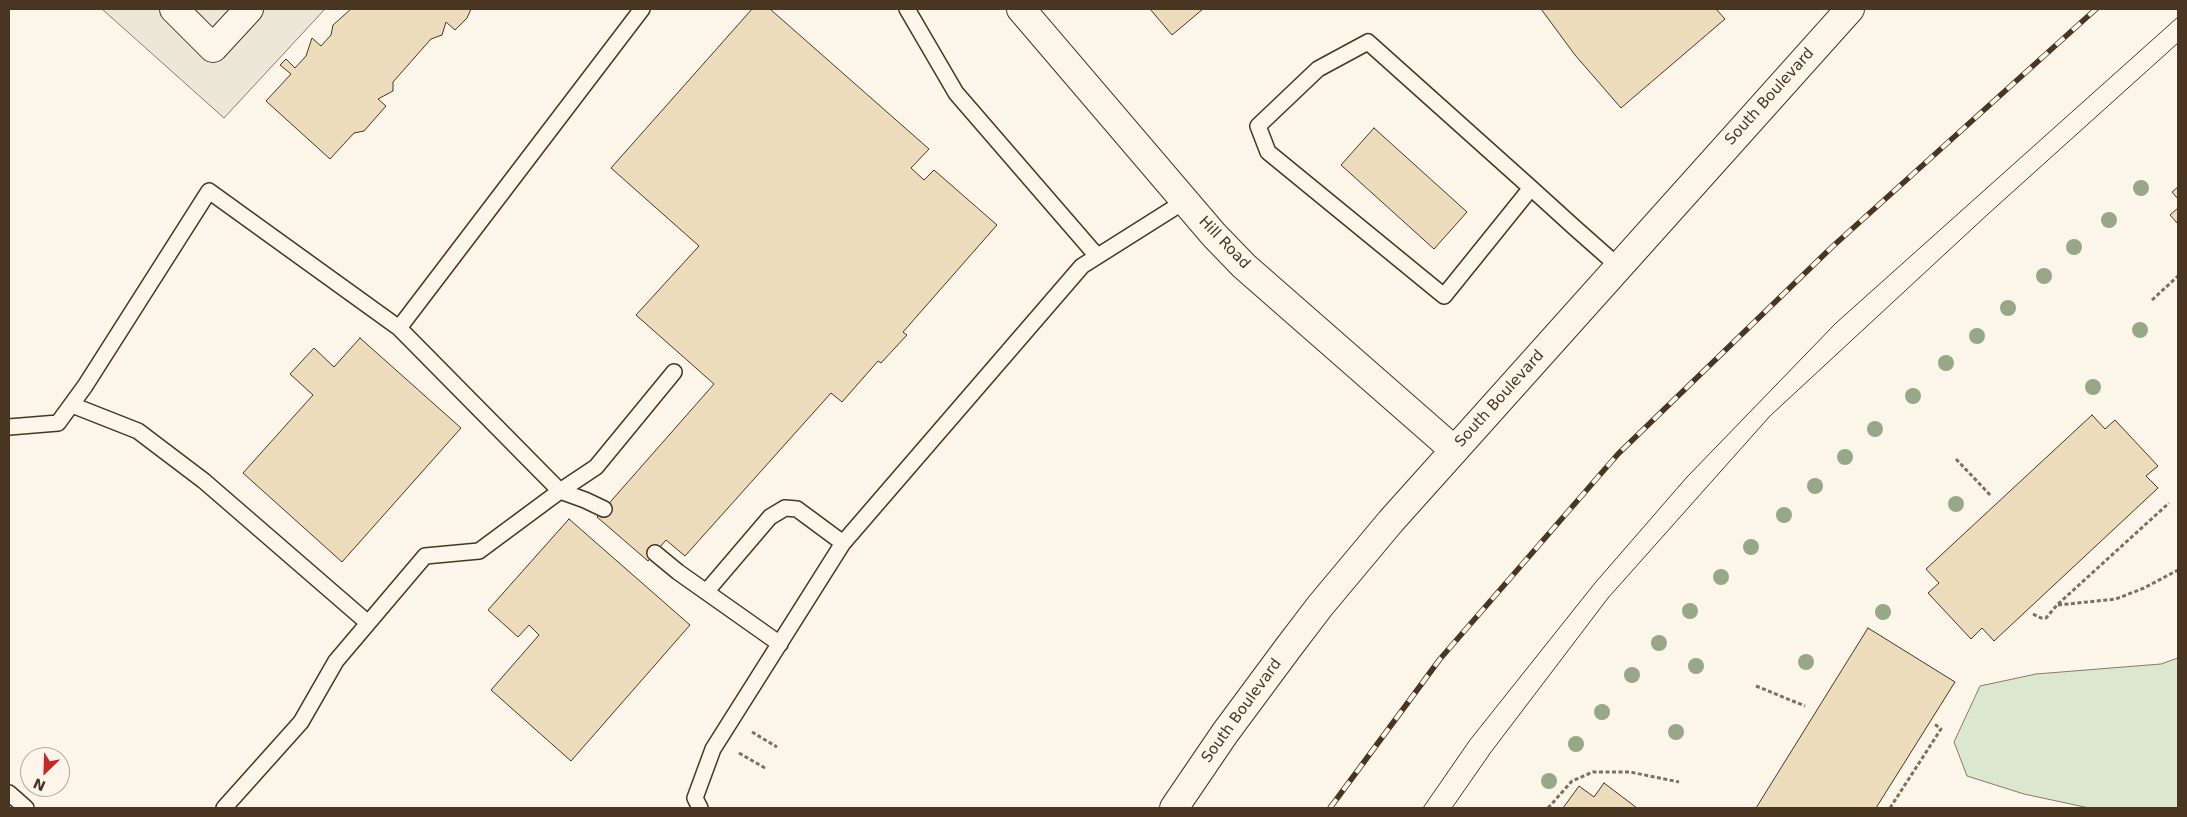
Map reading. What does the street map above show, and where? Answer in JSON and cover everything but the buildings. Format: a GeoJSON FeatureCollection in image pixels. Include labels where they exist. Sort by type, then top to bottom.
{"type":"FeatureCollection","features":[{"type":"Feature","properties":{"kind":"main road"},"geometry":{"type":"LineString","coordinates":[[174,9],[213,48],[249,9]]}},
{"type":"Feature","properties":{"kind":"main road","name":"Hill Road"},"geometry":{"type":"LineString","coordinates":[[1021,9],[1214,235],[1244,266],[1454,450]]}},
{"type":"Feature","properties":{"kind":"main road","name":"South Boulevard"},"geometry":{"type":"LineString","coordinates":[[1174,808],[1224,733],[1320,606],[1454,450],[1850,9]]}},
{"type":"Feature","properties":{"kind":"lane"},"geometry":{"type":"LineString","coordinates":[[399,328],[642,9]]}},
{"type":"Feature","properties":{"kind":"lane"},"geometry":{"type":"LineString","coordinates":[[907,9],[956,93],[1097,256]]}},
{"type":"Feature","properties":{"kind":"lane"},"geometry":{"type":"LineString","coordinates":[[1531,188],[1444,296],[1268,152],[1258,126],[1318,69],[1368,42],[1531,188],[1618,266]]}},
{"type":"Feature","properties":{"kind":"lane"},"geometry":{"type":"LineString","coordinates":[[9,427],[58,423],[72,405],[209,192],[399,328],[560,491],[586,500],[604,509]]}},
{"type":"Feature","properties":{"kind":"lane"},"geometry":{"type":"LineString","coordinates":[[700,808],[695,798],[713,749],[842,544],[1082,266],[1185,201]]}},
{"type":"Feature","properties":{"kind":"lane"},"geometry":{"type":"LineString","coordinates":[[224,808],[301,722],[336,661],[426,556],[479,551],[596,467],[674,372]]}},
{"type":"Feature","properties":{"kind":"lane"},"geometry":{"type":"LineString","coordinates":[[72,405],[138,431],[204,481],[368,623]]}},
{"type":"Feature","properties":{"kind":"lane"},"geometry":{"type":"LineString","coordinates":[[706,592],[770,517],[785,508],[797,509],[842,544]]}},
{"type":"Feature","properties":{"kind":"lane"},"geometry":{"type":"LineString","coordinates":[[654,553],[780,644]]}},
{"type":"Feature","properties":{"kind":"lane"},"geometry":{"type":"LineString","coordinates":[[9,793],[26,808]]}},
{"type":"Feature","properties":{"kind":"path"},"geometry":{"type":"LineString","coordinates":[[2152,300],[2178,276]]}},
{"type":"Feature","properties":{"kind":"path"},"geometry":{"type":"LineString","coordinates":[[1956,459],[1991,496]]}},
{"type":"Feature","properties":{"kind":"path"},"geometry":{"type":"LineString","coordinates":[[2033,614],[2040,618],[2046,618],[2057,605],[2168,503]]}},
{"type":"Feature","properties":{"kind":"path"},"geometry":{"type":"LineString","coordinates":[[2057,605],[2116,599],[2144,588],[2178,570]]}},
{"type":"Feature","properties":{"kind":"path"},"geometry":{"type":"LineString","coordinates":[[1756,686],[1805,706]]}},
{"type":"Feature","properties":{"kind":"path"},"geometry":{"type":"LineString","coordinates":[[732,720],[778,747]]}},
{"type":"Feature","properties":{"kind":"path"},"geometry":{"type":"LineString","coordinates":[[1890,808],[1941,728],[1933,723]]}},
{"type":"Feature","properties":{"kind":"path"},"geometry":{"type":"LineString","coordinates":[[719,741],[765,768]]}},
{"type":"Feature","properties":{"kind":"path"},"geometry":{"type":"LineString","coordinates":[[1548,808],[1572,781],[1593,772],[1630,772],[1679,782]]}},
{"type":"Feature","properties":{"kind":"green space"},"geometry":{"type":"Polygon","coordinates":[[[2178,658],[2178,808],[2089,808],[2024,794],[1967,776],[1954,742],[1980,686],[2036,674],[2161,664],[2178,658]]]}},
{"type":"Feature","properties":{"kind":"shaded area"},"geometry":{"type":"Polygon","coordinates":[[[102,9],[325,9],[224,118],[102,9]]]}},
{"type":"Feature","properties":{"kind":"tram line"},"geometry":{"type":"LineString","coordinates":[[1423,808],[1470,740],[1595,583],[1687,477],[1836,323],[2178,17]]}},
{"type":"Feature","properties":{"kind":"tram line"},"geometry":{"type":"LineString","coordinates":[[1452,808],[1491,752],[1608,598],[1770,416],[1987,215],[2178,43]]}},
{"type":"Feature","properties":{"kind":"railway"},"geometry":{"type":"LineString","coordinates":[[1330,808],[1440,659],[1618,454],[1832,247],[2096,9]]}}]}
